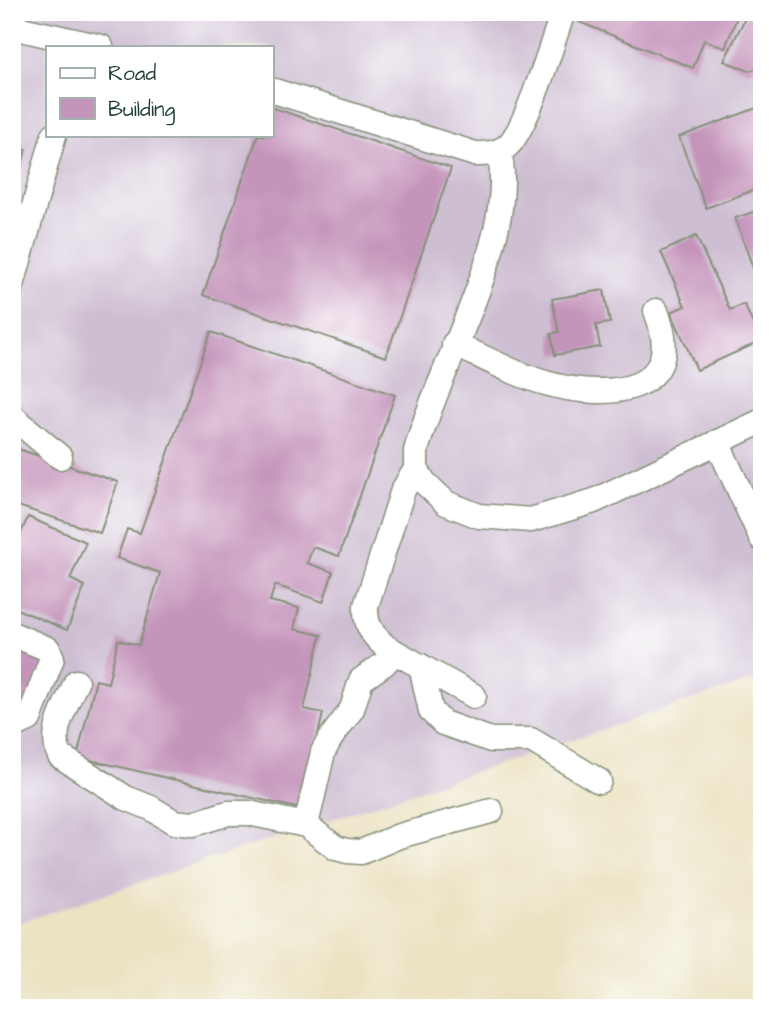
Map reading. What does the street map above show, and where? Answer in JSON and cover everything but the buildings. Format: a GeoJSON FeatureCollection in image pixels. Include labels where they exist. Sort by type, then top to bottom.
{"type":"FeatureCollection","features":[{"type":"Feature","properties":{"kind":"street"},"geometry":{"type":"LineString","coordinates":[[273,91],[475,154],[499,151],[509,146],[522,125],[563,12]]}},
{"type":"Feature","properties":{"kind":"street"},"geometry":{"type":"LineString","coordinates":[[12,27],[86,46]]}},
{"type":"Feature","properties":{"kind":"street"},"geometry":{"type":"LineString","coordinates":[[12,285],[54,136]]}},
{"type":"Feature","properties":{"kind":"street"},"geometry":{"type":"LineString","coordinates":[[474,696],[375,638],[368,626],[366,606],[402,490],[416,469],[416,451],[421,429],[499,223],[503,172],[499,151]]}},
{"type":"Feature","properties":{"kind":"street"},"geometry":{"type":"LineString","coordinates":[[454,344],[549,384],[615,389],[637,385],[654,376],[662,365],[665,341],[656,311]]}},
{"type":"Feature","properties":{"kind":"street"},"geometry":{"type":"LineString","coordinates":[[12,416],[60,457]]}},
{"type":"Feature","properties":{"kind":"street"},"geometry":{"type":"LineString","coordinates":[[416,469],[434,493],[461,510],[479,516],[531,520],[594,501],[762,421]]}},
{"type":"Feature","properties":{"kind":"street"},"geometry":{"type":"LineString","coordinates":[[718,442],[762,539]]}},
{"type":"Feature","properties":{"kind":"street"},"geometry":{"type":"LineString","coordinates":[[12,634],[48,649],[52,658],[29,719],[20,723],[12,721]]}},
{"type":"Feature","properties":{"kind":"street"},"geometry":{"type":"LineString","coordinates":[[306,825],[323,752],[352,709],[361,680],[384,664],[395,652]]}},
{"type":"Feature","properties":{"kind":"street"},"geometry":{"type":"LineString","coordinates":[[421,666],[431,711],[443,723],[498,742],[531,740],[599,781]]}},
{"type":"Feature","properties":{"kind":"street"},"geometry":{"type":"LineString","coordinates":[[76,682],[55,738],[56,747],[67,763],[126,798],[182,824],[238,813],[306,825],[336,848],[361,852],[399,836],[491,811]]}},
{"type":"Feature","properties":{"kind":"shaded area"},"geometry":{"type":"Polygon","coordinates":[[[12,12],[762,12],[762,677],[12,925],[12,12]]]}}]}
